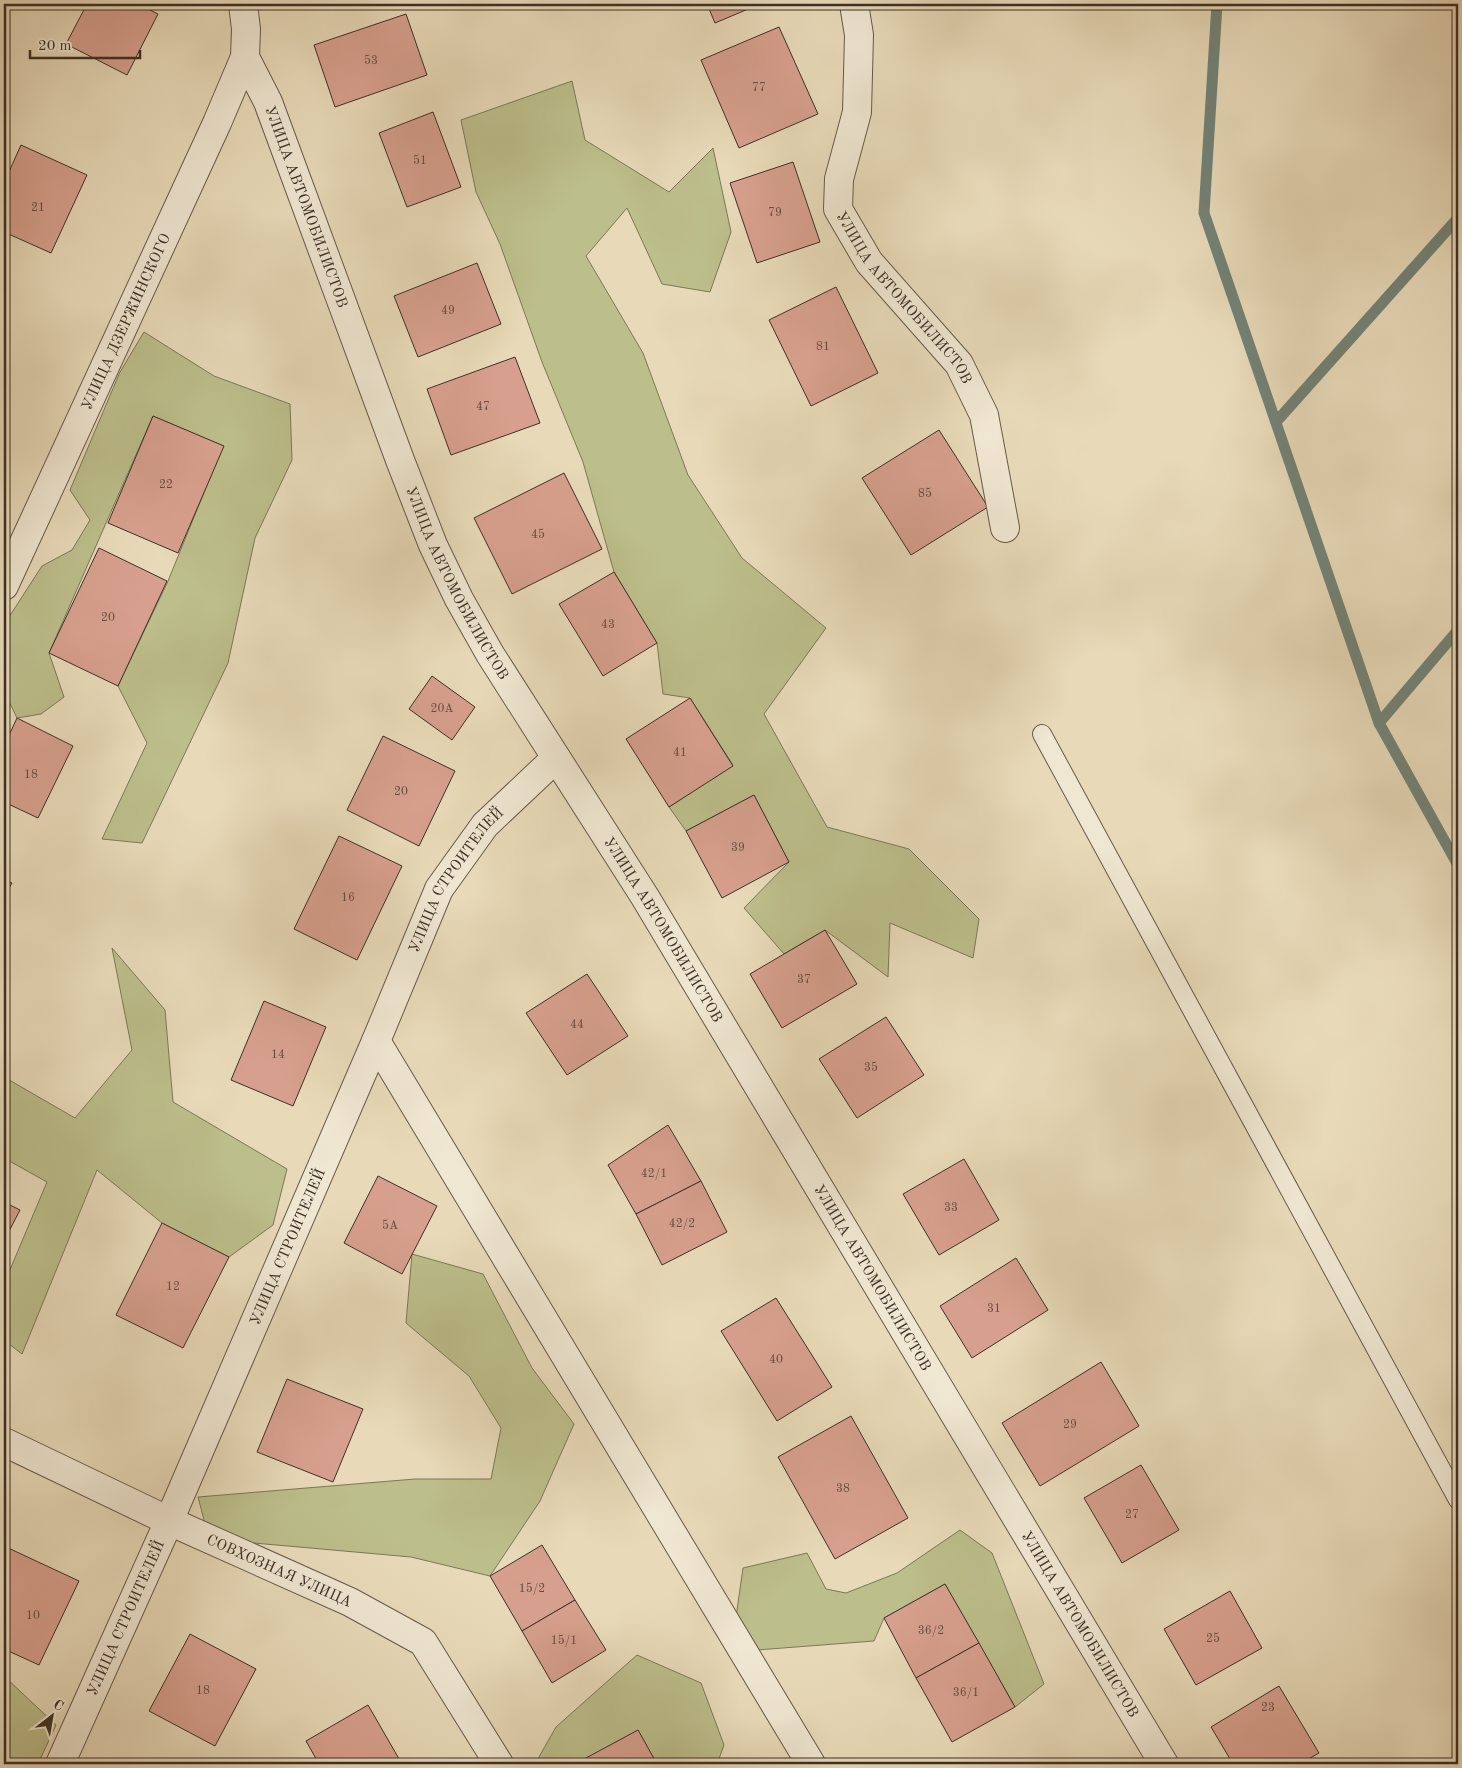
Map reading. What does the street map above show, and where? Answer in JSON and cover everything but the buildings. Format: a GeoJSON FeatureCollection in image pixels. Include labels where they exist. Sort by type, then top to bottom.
{"type":"FeatureCollection","features":[{"type":"Feature","properties":{"kind":"street"},"geometry":{"type":"LineString","coordinates":[[243,4],[246,29],[245,57]]}},
{"type":"Feature","properties":{"kind":"street","name":"УЛИЦА АВТОМОБИЛИСТОВ"},"geometry":{"type":"LineString","coordinates":[[854,4],[859,35],[856,112],[839,179],[838,209],[869,262],[959,364],[984,415],[1005,528]]}},
{"type":"Feature","properties":{"kind":"street","name":"УЛИЦА ДЗЕРЖИНСКОГО"},"geometry":{"type":"LineString","coordinates":[[4,586],[209,141],[245,57]]}},
{"type":"Feature","properties":{"kind":"street","name":"УЛИЦА АВТОМОБИЛИСТОВ"},"geometry":{"type":"LineString","coordinates":[[245,57],[268,102],[433,544],[459,599],[490,654],[645,897],[1164,1764]]}},
{"type":"Feature","properties":{"kind":"street","name":"УЛИЦА СТРОИТЕЛЕЙ"},"geometry":{"type":"LineString","coordinates":[[60,1764],[169,1521],[376,1041],[439,889],[484,825],[556,758]]}},
{"type":"Feature","properties":{"kind":"street"},"geometry":{"type":"LineString","coordinates":[[376,1041],[811,1764]]}},
{"type":"Feature","properties":{"kind":"street","name":"СОВХОЗНАЯ УЛИЦА"},"geometry":{"type":"LineString","coordinates":[[4,1442],[169,1521],[350,1602],[423,1642],[499,1764]]}},
{"type":"Feature","properties":{"kind":"lane"},"geometry":{"type":"LineString","coordinates":[[1042,734],[1458,1500]]}},
{"type":"Feature","properties":{"kind":"green space"},"geometry":{"type":"Polygon","coordinates":[[[572,81],[585,140],[669,192],[713,148],[731,232],[710,292],[662,284],[627,208],[586,256],[643,353],[688,475],[742,558],[826,628],[764,714],[827,827],[909,849],[979,919],[973,958],[890,923],[888,977],[825,930],[784,954],[744,908],[789,862],[754,795],[686,831],[669,807],[733,765],[690,698],[663,694],[657,643],[614,572],[583,462],[542,362],[500,244],[476,192],[461,120],[572,81]]]}},
{"type":"Feature","properties":{"kind":"green space"},"geometry":{"type":"Polygon","coordinates":[[[144,332],[214,376],[290,404],[292,460],[255,538],[228,663],[142,843],[102,839],[147,743],[118,686],[168,581],[223,446],[153,416],[49,653],[64,697],[41,714],[17,718],[4,691],[4,635],[9,617],[42,566],[72,550],[90,520],[70,490],[120,372],[144,332]]]}},
{"type":"Feature","properties":{"kind":"green space"},"geometry":{"type":"Polygon","coordinates":[[[112,948],[165,1010],[173,1102],[287,1169],[273,1225],[229,1257],[162,1223],[97,1170],[22,1354],[4,1340],[4,1284],[47,1182],[4,1158],[4,1077],[75,1118],[132,1050],[112,948]]]}},
{"type":"Feature","properties":{"kind":"green space"},"geometry":{"type":"Polygon","coordinates":[[[412,1254],[483,1274],[532,1368],[574,1424],[540,1501],[490,1576],[411,1557],[209,1539],[198,1497],[415,1479],[491,1479],[501,1428],[469,1376],[406,1323],[412,1254]]]}},
{"type":"Feature","properties":{"kind":"green space"},"geometry":{"type":"Polygon","coordinates":[[[960,1530],[992,1553],[1044,1684],[1015,1707],[945,1584],[884,1618],[874,1641],[731,1652],[743,1568],[807,1553],[826,1589],[846,1593],[897,1573],[960,1530]]]}},
{"type":"Feature","properties":{"kind":"green space"},"geometry":{"type":"Polygon","coordinates":[[[637,1655],[701,1683],[724,1745],[717,1764],[657,1764],[638,1730],[587,1758],[590,1764],[535,1764],[556,1727],[637,1655]]]}},
{"type":"Feature","properties":{"kind":"green space"},"geometry":{"type":"Polygon","coordinates":[[[4,1676],[56,1725],[38,1764],[4,1764],[4,1736],[9,1725],[4,1722],[4,1676]]]}},
{"type":"Feature","properties":{"kind":"waterway"},"geometry":{"type":"LineString","coordinates":[[1217,4],[1204,213],[1379,723],[1458,865]]}},
{"type":"Feature","properties":{"kind":"waterway"},"geometry":{"type":"LineString","coordinates":[[1276,422],[1458,218]]}},
{"type":"Feature","properties":{"kind":"waterway"},"geometry":{"type":"LineString","coordinates":[[1379,723],[1458,630]]}}]}
